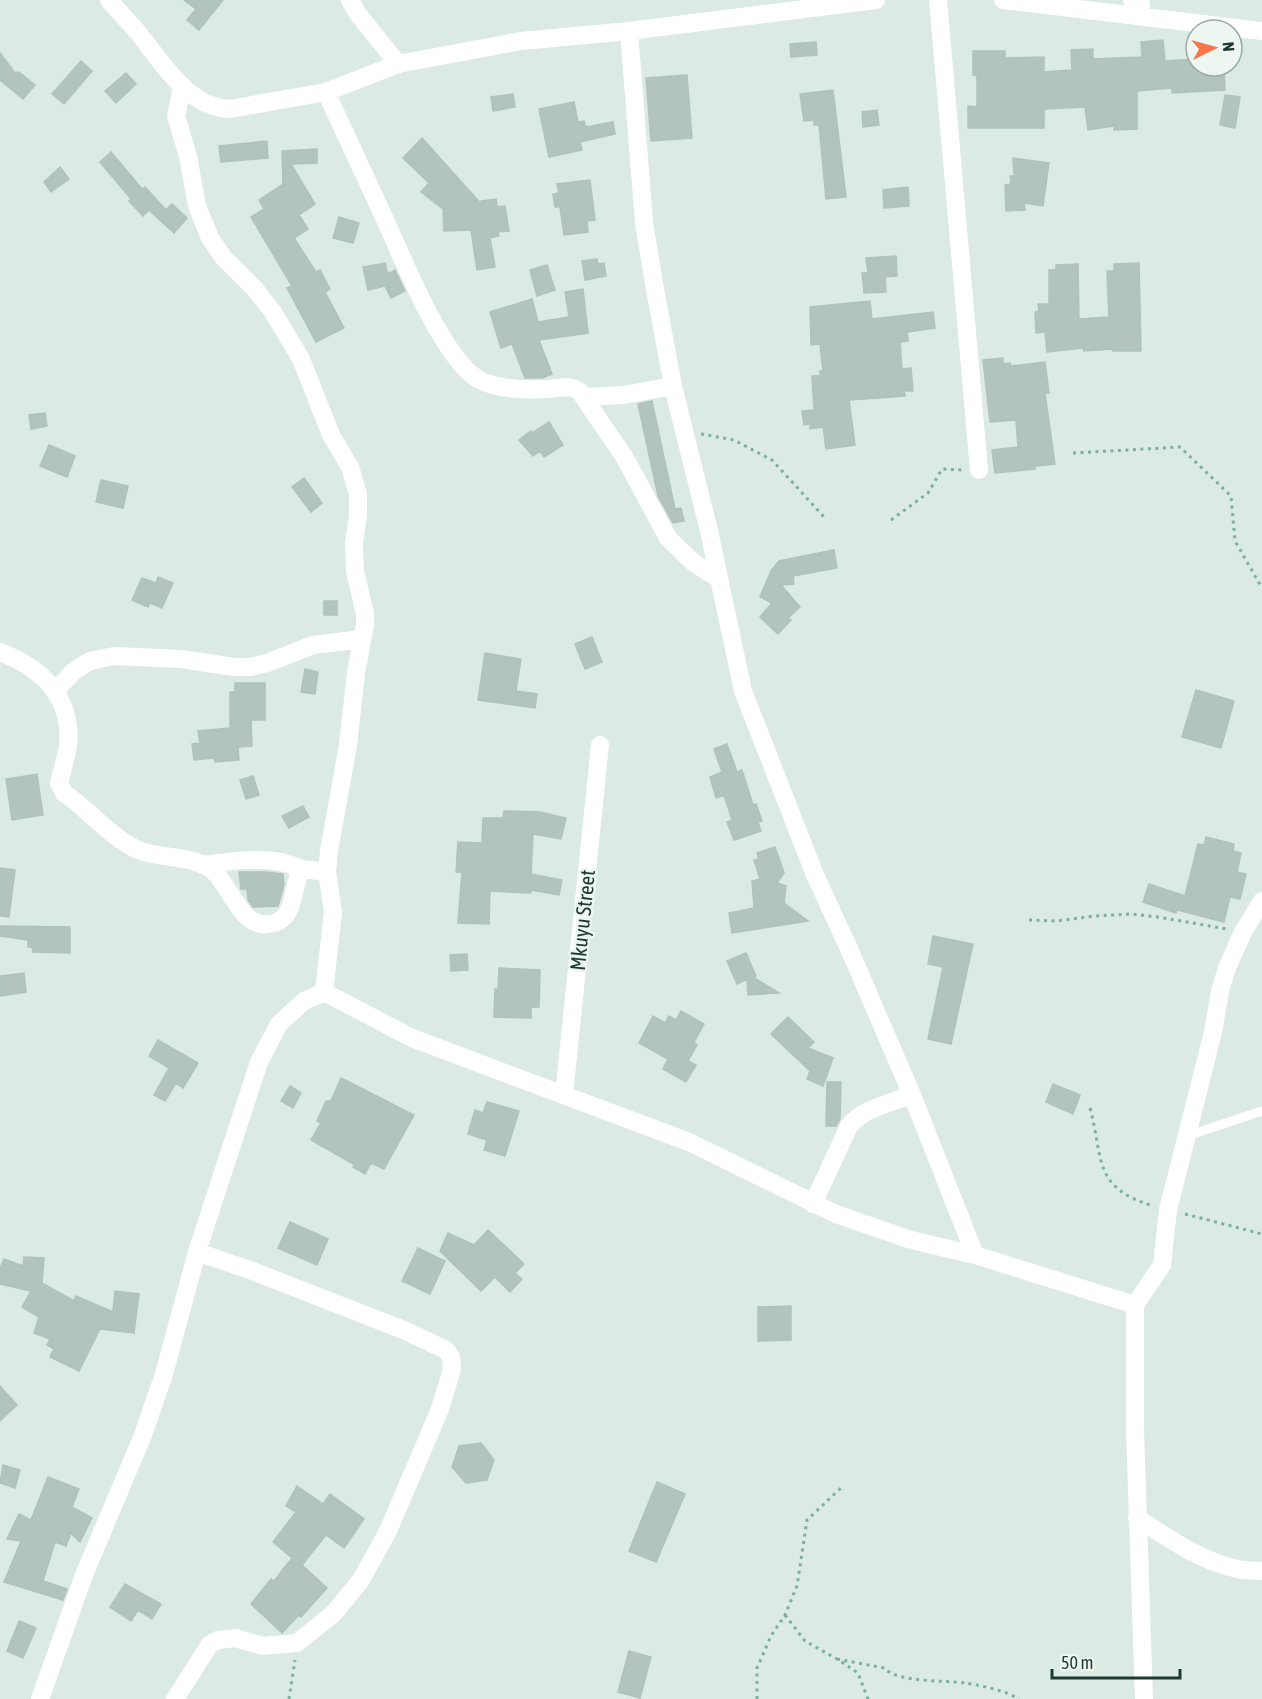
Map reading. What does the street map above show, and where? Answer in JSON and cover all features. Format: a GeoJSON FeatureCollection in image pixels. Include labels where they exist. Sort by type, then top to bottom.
{"type":"FeatureCollection","features":[{"type":"Feature","properties":{"kind":"street"},"geometry":{"type":"LineString","coordinates":[[108,0],[136,30],[182,87],[208,104],[230,109],[326,92],[398,64],[520,41],[629,32],[876,0]]}},
{"type":"Feature","properties":{"kind":"street"},"geometry":{"type":"LineString","coordinates":[[350,0],[358,14],[398,64]]}},
{"type":"Feature","properties":{"kind":"street"},"geometry":{"type":"LineString","coordinates":[[938,0],[979,470]]}},
{"type":"Feature","properties":{"kind":"street"},"geometry":{"type":"LineString","coordinates":[[1002,0],[1139,5],[1262,31]]}},
{"type":"Feature","properties":{"kind":"street"},"geometry":{"type":"LineString","coordinates":[[629,32],[644,223],[674,386],[748,709],[815,875],[912,1095],[975,1255]]}},
{"type":"Feature","properties":{"kind":"street"},"geometry":{"type":"LineString","coordinates":[[182,87],[176,106],[176,116],[188,156],[198,206],[210,238],[273,312],[301,359],[331,435],[350,468],[358,494],[354,543],[355,571],[365,614],[348,745],[327,872],[333,912],[324,992]]}},
{"type":"Feature","properties":{"kind":"street"},"geometry":{"type":"LineString","coordinates":[[326,92],[425,306],[451,350],[465,368],[477,378],[492,384],[537,389],[573,387],[584,397],[625,458],[668,538],[694,563],[719,579]]}},
{"type":"Feature","properties":{"kind":"street"},"geometry":{"type":"LineString","coordinates":[[584,397],[624,395],[674,386]]}},
{"type":"Feature","properties":{"kind":"street"},"geometry":{"type":"LineString","coordinates":[[56,690],[74,671],[90,661],[114,656],[181,659],[234,667],[250,667],[267,663],[313,645],[362,639]]}},
{"type":"Feature","properties":{"kind":"street"},"geometry":{"type":"LineString","coordinates":[[0,651],[15,657],[44,677],[56,690],[62,702],[68,730],[68,747],[59,783],[64,793],[128,844],[142,852],[204,865],[214,871],[223,882],[244,914],[252,921],[264,924],[273,924],[290,913],[297,877],[302,869]]}},
{"type":"Feature","properties":{"kind":"street","name":"Mkuyu Street"},"geometry":{"type":"LineString","coordinates":[[564,1095],[600,746]]}},
{"type":"Feature","properties":{"kind":"street"},"geometry":{"type":"LineString","coordinates":[[204,865],[228,861],[260,860],[327,872]]}},
{"type":"Feature","properties":{"kind":"street"},"geometry":{"type":"LineString","coordinates":[[1144,1699],[1137,1518],[1135,1305],[1162,1265],[1168,1210],[1213,1032],[1220,991],[1227,968],[1243,932],[1262,901]]}},
{"type":"Feature","properties":{"kind":"street"},"geometry":{"type":"LineString","coordinates":[[324,992],[412,1038],[689,1142],[813,1204],[860,1223],[975,1255],[1135,1305]]}},
{"type":"Feature","properties":{"kind":"street"},"geometry":{"type":"LineString","coordinates":[[40,1699],[84,1575],[143,1436],[164,1374],[197,1252],[240,1114],[259,1062],[279,1024],[304,1001],[324,992]]}},
{"type":"Feature","properties":{"kind":"street"},"geometry":{"type":"LineString","coordinates":[[813,1204],[853,1121],[873,1109],[912,1095]]}},
{"type":"Feature","properties":{"kind":"street"},"geometry":{"type":"LineString","coordinates":[[175,1699],[210,1644],[218,1640],[235,1638],[263,1646],[297,1643],[334,1613],[361,1580],[388,1531],[440,1409],[452,1369],[451,1357],[446,1350],[406,1331],[250,1270],[197,1252]]}},
{"type":"Feature","properties":{"kind":"street"},"geometry":{"type":"LineString","coordinates":[[1137,1518],[1191,1553],[1232,1567],[1262,1572]]}},
{"type":"Feature","properties":{"kind":"lane"},"geometry":{"type":"LineString","coordinates":[[1187,1136],[1262,1111]]}},
{"type":"Feature","properties":{"kind":"path"},"geometry":{"type":"LineString","coordinates":[[685,431],[734,440],[772,460],[825,518]]}},
{"type":"Feature","properties":{"kind":"path"},"geometry":{"type":"LineString","coordinates":[[1073,453],[1180,447],[1231,496],[1235,541],[1262,588]]}},
{"type":"Feature","properties":{"kind":"path"},"geometry":{"type":"LineString","coordinates":[[891,520],[928,494],[942,469],[979,470]]}},
{"type":"Feature","properties":{"kind":"path"},"geometry":{"type":"LineString","coordinates":[[1029,920],[1057,921],[1131,914],[1243,932]]}},
{"type":"Feature","properties":{"kind":"path"},"geometry":{"type":"LineString","coordinates":[[1090,1108],[1101,1164],[1108,1179],[1121,1192],[1131,1198],[1168,1210],[1262,1234]]}},
{"type":"Feature","properties":{"kind":"path"},"geometry":{"type":"LineString","coordinates":[[757,1699],[757,1668],[771,1636],[786,1615],[797,1586],[807,1520],[842,1487]]}},
{"type":"Feature","properties":{"kind":"path"},"geometry":{"type":"LineString","coordinates":[[786,1615],[804,1641],[858,1673],[868,1699]]}},
{"type":"Feature","properties":{"kind":"path"},"geometry":{"type":"LineString","coordinates":[[289,1699],[294,1677],[297,1643]]}},
{"type":"Feature","properties":{"kind":"path"},"geometry":{"type":"LineString","coordinates":[[837,1659],[884,1668],[889,1673],[906,1677],[965,1683],[1010,1694],[1019,1699]]}},
{"type":"Feature","properties":{"kind":"building"},"geometry":{"type":"Polygon","coordinates":[[[184,0],[223,0],[199,30],[187,20],[196,9],[184,0]]]}},
{"type":"Feature","properties":{"kind":"building"},"geometry":{"type":"Polygon","coordinates":[[[1163,40],[1165,61],[1184,60],[1184,78],[1224,78],[1225,90],[1172,93],[1172,88],[1137,91],[1137,129],[1114,130],[1114,126],[1088,130],[1085,107],[1044,109],[1044,128],[968,128],[968,106],[977,107],[977,75],[973,75],[973,51],[1005,51],[1005,58],[1044,57],[1044,72],[1072,70],[1071,50],[1093,49],[1093,59],[1142,57],[1141,42],[1163,40]]]}},
{"type":"Feature","properties":{"kind":"building"},"geometry":{"type":"Polygon","coordinates":[[[816,42],[817,55],[791,57],[790,44],[816,42]]]}},
{"type":"Feature","properties":{"kind":"building"},"geometry":{"type":"Polygon","coordinates":[[[0,53],[15,73],[19,72],[35,85],[23,99],[0,80],[0,53]]]}},
{"type":"Feature","properties":{"kind":"building"},"geometry":{"type":"Polygon","coordinates":[[[81,61],[92,71],[64,104],[52,94],[81,61]]]}},
{"type":"Feature","properties":{"kind":"building"},"geometry":{"type":"Polygon","coordinates":[[[126,73],[136,84],[116,103],[105,91],[126,73]]]}},
{"type":"Feature","properties":{"kind":"building"},"geometry":{"type":"Polygon","coordinates":[[[687,75],[692,138],[651,141],[646,78],[687,75]]]}},
{"type":"Feature","properties":{"kind":"building"},"geometry":{"type":"Polygon","coordinates":[[[833,90],[846,197],[826,199],[819,125],[814,125],[814,120],[804,121],[800,94],[833,90]]]}},
{"type":"Feature","properties":{"kind":"building"},"geometry":{"type":"Polygon","coordinates":[[[513,94],[515,107],[493,111],[491,97],[513,94]]]}},
{"type":"Feature","properties":{"kind":"building"},"geometry":{"type":"Polygon","coordinates":[[[1225,95],[1240,97],[1235,128],[1220,125],[1225,95]]]}},
{"type":"Feature","properties":{"kind":"building"},"geometry":{"type":"Polygon","coordinates":[[[574,102],[578,122],[584,121],[586,127],[613,122],[615,134],[580,142],[582,150],[549,157],[539,109],[574,102]]]}},
{"type":"Feature","properties":{"kind":"building"},"geometry":{"type":"Polygon","coordinates":[[[877,110],[879,125],[863,127],[862,112],[877,110]]]}},
{"type":"Feature","properties":{"kind":"building"},"geometry":{"type":"Polygon","coordinates":[[[422,138],[483,206],[481,201],[496,199],[497,207],[505,206],[509,231],[498,232],[499,236],[490,238],[495,267],[477,270],[471,230],[444,231],[443,209],[421,192],[429,183],[403,158],[422,138]]]}},
{"type":"Feature","properties":{"kind":"building"},"geometry":{"type":"Polygon","coordinates":[[[267,141],[268,158],[221,162],[219,146],[267,141]]]}},
{"type":"Feature","properties":{"kind":"building"},"geometry":{"type":"Polygon","coordinates":[[[317,149],[317,163],[291,164],[315,204],[299,215],[308,229],[294,238],[316,272],[320,270],[330,289],[325,292],[344,328],[316,342],[287,288],[292,286],[251,217],[264,209],[259,200],[283,184],[282,151],[317,149]]]}},
{"type":"Feature","properties":{"kind":"building"},"geometry":{"type":"Polygon","coordinates":[[[111,152],[142,189],[145,187],[166,210],[172,204],[187,218],[174,233],[149,210],[143,216],[129,201],[131,199],[100,162],[111,152]]]}},
{"type":"Feature","properties":{"kind":"building"},"geometry":{"type":"Polygon","coordinates":[[[1013,158],[1049,163],[1043,206],[1024,203],[1025,210],[1006,211],[1005,185],[1011,184],[1010,176],[1014,176],[1013,158]]]}},
{"type":"Feature","properties":{"kind":"building"},"geometry":{"type":"Polygon","coordinates":[[[60,167],[69,179],[51,192],[44,182],[60,167]]]}},
{"type":"Feature","properties":{"kind":"building"},"geometry":{"type":"Polygon","coordinates":[[[590,180],[595,220],[587,221],[588,232],[564,235],[560,207],[555,207],[553,194],[559,193],[557,184],[590,180]]]}},
{"type":"Feature","properties":{"kind":"building"},"geometry":{"type":"Polygon","coordinates":[[[908,187],[909,206],[884,208],[883,190],[908,187]]]}},
{"type":"Feature","properties":{"kind":"building"},"geometry":{"type":"Polygon","coordinates":[[[339,217],[359,223],[353,243],[333,238],[339,217]]]}},
{"type":"Feature","properties":{"kind":"building"},"geometry":{"type":"Polygon","coordinates":[[[896,256],[897,276],[885,277],[886,292],[864,293],[862,273],[868,273],[866,258],[896,256]]]}},
{"type":"Feature","properties":{"kind":"building"},"geometry":{"type":"Polygon","coordinates":[[[597,259],[598,264],[604,263],[606,276],[585,280],[582,261],[597,259]]]}},
{"type":"Feature","properties":{"kind":"building"},"geometry":{"type":"Polygon","coordinates":[[[385,263],[388,274],[395,270],[405,291],[391,298],[385,286],[368,290],[363,267],[385,263]]]}},
{"type":"Feature","properties":{"kind":"building"},"geometry":{"type":"Polygon","coordinates":[[[1139,263],[1141,351],[1113,351],[1113,349],[1084,351],[1083,348],[1047,352],[1045,332],[1036,333],[1035,312],[1039,311],[1038,304],[1049,304],[1049,270],[1056,270],[1056,265],[1078,264],[1079,319],[1109,317],[1107,271],[1114,271],[1114,264],[1139,263]]]}},
{"type":"Feature","properties":{"kind":"building"},"geometry":{"type":"Polygon","coordinates":[[[547,265],[555,290],[537,296],[530,270],[547,265]]]}},
{"type":"Feature","properties":{"kind":"building"},"geometry":{"type":"Polygon","coordinates":[[[583,289],[588,333],[539,340],[552,374],[542,378],[525,378],[512,344],[501,348],[490,312],[532,299],[538,322],[569,317],[565,292],[583,289]]]}},
{"type":"Feature","properties":{"kind":"building"},"geometry":{"type":"Polygon","coordinates":[[[870,301],[872,319],[933,312],[935,328],[907,332],[908,341],[900,342],[902,369],[911,368],[913,391],[904,391],[905,396],[849,400],[855,445],[826,449],[823,427],[810,429],[810,424],[804,425],[802,411],[814,410],[812,376],[820,376],[820,371],[823,371],[820,344],[811,345],[810,307],[870,301]]]}},
{"type":"Feature","properties":{"kind":"building"},"geometry":{"type":"Polygon","coordinates":[[[1003,358],[1003,364],[1010,363],[1011,366],[1045,362],[1049,393],[1045,393],[1055,464],[1035,466],[1035,469],[995,473],[992,450],[1018,447],[1016,420],[990,422],[983,360],[1003,358]]]}},
{"type":"Feature","properties":{"kind":"building"},"geometry":{"type":"Polygon","coordinates":[[[652,401],[675,509],[681,508],[684,521],[673,523],[658,496],[638,404],[652,401]]]}},
{"type":"Feature","properties":{"kind":"building"},"geometry":{"type":"Polygon","coordinates":[[[45,413],[47,426],[31,429],[29,415],[45,413]]]}},
{"type":"Feature","properties":{"kind":"building"},"geometry":{"type":"Polygon","coordinates":[[[549,422],[563,445],[544,457],[540,451],[533,456],[519,440],[549,422]]]}},
{"type":"Feature","properties":{"kind":"building"},"geometry":{"type":"Polygon","coordinates":[[[49,445],[75,456],[67,477],[40,466],[49,445]]]}},
{"type":"Feature","properties":{"kind":"building"},"geometry":{"type":"Polygon","coordinates":[[[304,478],[322,503],[311,512],[292,487],[304,478]]]}},
{"type":"Feature","properties":{"kind":"building"},"geometry":{"type":"Polygon","coordinates":[[[101,480],[128,486],[123,508],[96,502],[101,480]]]}},
{"type":"Feature","properties":{"kind":"building"},"geometry":{"type":"Polygon","coordinates":[[[834,550],[837,568],[793,576],[794,584],[781,585],[800,607],[788,618],[791,620],[778,634],[760,617],[772,603],[760,597],[771,571],[779,561],[834,550]]]}},
{"type":"Feature","properties":{"kind":"building"},"geometry":{"type":"Polygon","coordinates":[[[158,577],[173,583],[162,608],[150,603],[148,607],[132,600],[142,578],[156,583],[158,577]]]}},
{"type":"Feature","properties":{"kind":"building"},"geometry":{"type":"Polygon","coordinates":[[[324,601],[337,601],[337,615],[324,615],[324,601]]]}},
{"type":"Feature","properties":{"kind":"building"},"geometry":{"type":"Polygon","coordinates":[[[592,637],[602,662],[585,669],[575,644],[592,637]]]}},
{"type":"Feature","properties":{"kind":"building"},"geometry":{"type":"Polygon","coordinates":[[[485,653],[521,659],[516,691],[537,694],[535,708],[478,700],[485,653]]]}},
{"type":"Feature","properties":{"kind":"building"},"geometry":{"type":"Polygon","coordinates":[[[305,669],[318,672],[315,694],[301,692],[305,669]]]}},
{"type":"Feature","properties":{"kind":"building"},"geometry":{"type":"Polygon","coordinates":[[[235,683],[265,683],[265,720],[251,720],[252,746],[238,747],[239,760],[215,762],[214,758],[194,760],[192,744],[200,743],[198,731],[230,728],[230,692],[235,692],[235,683]]]}},
{"type":"Feature","properties":{"kind":"building"},"geometry":{"type":"Polygon","coordinates":[[[1196,690],[1234,701],[1221,748],[1182,737],[1196,690]]]}},
{"type":"Feature","properties":{"kind":"building"},"geometry":{"type":"Polygon","coordinates":[[[727,744],[737,772],[742,770],[753,805],[756,804],[762,821],[758,822],[761,831],[734,840],[727,822],[732,820],[724,795],[716,798],[710,777],[722,772],[714,749],[727,744]]]}},
{"type":"Feature","properties":{"kind":"building"},"geometry":{"type":"Polygon","coordinates":[[[37,774],[43,815],[12,820],[6,779],[37,774]]]}},
{"type":"Feature","properties":{"kind":"building"},"geometry":{"type":"Polygon","coordinates":[[[253,776],[259,795],[246,799],[240,780],[253,776]]]}},
{"type":"Feature","properties":{"kind":"building"},"geometry":{"type":"Polygon","coordinates":[[[303,806],[309,817],[289,828],[282,816],[303,806]]]}},
{"type":"Feature","properties":{"kind":"building"},"geometry":{"type":"Polygon","coordinates":[[[504,811],[540,812],[566,818],[561,839],[533,834],[531,874],[562,880],[559,895],[531,890],[531,893],[490,891],[489,924],[458,923],[462,872],[456,872],[458,842],[482,843],[483,818],[503,818],[504,811]]]}},
{"type":"Feature","properties":{"kind":"building"},"geometry":{"type":"Polygon","coordinates":[[[1206,837],[1234,844],[1233,851],[1241,853],[1237,872],[1246,874],[1240,899],[1230,897],[1224,922],[1177,910],[1176,913],[1143,902],[1149,884],[1185,896],[1198,844],[1204,845],[1206,837]]]}},
{"type":"Feature","properties":{"kind":"building"},"geometry":{"type":"Polygon","coordinates":[[[775,847],[784,873],[777,883],[786,886],[784,903],[808,921],[732,933],[729,913],[754,908],[752,881],[760,879],[754,860],[759,859],[757,853],[775,847]]]}},
{"type":"Feature","properties":{"kind":"building"},"geometry":{"type":"Polygon","coordinates":[[[0,868],[15,870],[9,917],[0,916],[0,868]]]}},
{"type":"Feature","properties":{"kind":"building"},"geometry":{"type":"Polygon","coordinates":[[[239,872],[283,874],[284,885],[278,906],[253,907],[248,900],[247,889],[241,889],[239,872]]]}},
{"type":"Feature","properties":{"kind":"building"},"geometry":{"type":"Polygon","coordinates":[[[0,926],[70,927],[70,953],[33,952],[32,947],[28,947],[28,940],[0,936],[0,926]]]}},
{"type":"Feature","properties":{"kind":"building"},"geometry":{"type":"Polygon","coordinates":[[[933,936],[973,944],[951,1044],[928,1039],[943,967],[928,964],[933,936]]]}},
{"type":"Feature","properties":{"kind":"building"},"geometry":{"type":"Polygon","coordinates":[[[746,953],[756,976],[753,977],[779,993],[748,995],[747,979],[737,984],[727,961],[746,953]]]}},
{"type":"Feature","properties":{"kind":"building"},"geometry":{"type":"Polygon","coordinates":[[[467,954],[468,970],[451,971],[450,955],[467,954]]]}},
{"type":"Feature","properties":{"kind":"building"},"geometry":{"type":"Polygon","coordinates":[[[499,968],[540,970],[539,1007],[531,1007],[531,1018],[494,1017],[495,989],[498,990],[499,968]]]}},
{"type":"Feature","properties":{"kind":"building"},"geometry":{"type":"Polygon","coordinates":[[[24,973],[26,992],[0,996],[0,976],[24,973]]]}},
{"type":"Feature","properties":{"kind":"building"},"geometry":{"type":"Polygon","coordinates":[[[681,1011],[704,1024],[694,1042],[697,1045],[688,1061],[696,1065],[686,1082],[663,1069],[668,1059],[639,1043],[653,1016],[665,1023],[669,1016],[676,1020],[681,1011]]]}},
{"type":"Feature","properties":{"kind":"building"},"geometry":{"type":"Polygon","coordinates":[[[788,1017],[814,1042],[808,1048],[833,1058],[823,1086],[807,1079],[810,1071],[771,1034],[788,1017]]]}},
{"type":"Feature","properties":{"kind":"building"},"geometry":{"type":"Polygon","coordinates":[[[158,1040],[198,1063],[183,1088],[176,1083],[165,1101],[154,1095],[169,1068],[149,1056],[158,1040]]]}},
{"type":"Feature","properties":{"kind":"building"},"geometry":{"type":"Polygon","coordinates":[[[341,1078],[414,1115],[384,1169],[371,1163],[365,1174],[353,1167],[355,1165],[311,1140],[321,1123],[317,1121],[326,1101],[331,1101],[341,1078]]]}},
{"type":"Feature","properties":{"kind":"building"},"geometry":{"type":"Polygon","coordinates":[[[827,1082],[841,1082],[840,1119],[836,1126],[826,1126],[827,1082]]]}},
{"type":"Feature","properties":{"kind":"building"},"geometry":{"type":"Polygon","coordinates":[[[1053,1084],[1080,1095],[1073,1114],[1046,1102],[1053,1084]]]}},
{"type":"Feature","properties":{"kind":"building"},"geometry":{"type":"Polygon","coordinates":[[[290,1086],[301,1093],[293,1108],[281,1101],[290,1086]]]}},
{"type":"Feature","properties":{"kind":"building"},"geometry":{"type":"Polygon","coordinates":[[[487,1102],[519,1111],[505,1156],[484,1150],[487,1140],[468,1134],[475,1110],[483,1113],[487,1102]]]}},
{"type":"Feature","properties":{"kind":"building"},"geometry":{"type":"Polygon","coordinates":[[[290,1222],[328,1239],[317,1265],[278,1248],[290,1222]]]}},
{"type":"Feature","properties":{"kind":"building"},"geometry":{"type":"Polygon","coordinates":[[[488,1230],[524,1264],[515,1273],[522,1279],[510,1292],[495,1277],[481,1291],[440,1251],[448,1233],[474,1245],[488,1230]]]}},
{"type":"Feature","properties":{"kind":"building"},"geometry":{"type":"Polygon","coordinates":[[[418,1248],[445,1261],[430,1294],[402,1281],[418,1248]]]}},
{"type":"Feature","properties":{"kind":"building"},"geometry":{"type":"Polygon","coordinates":[[[24,1257],[44,1258],[42,1283],[74,1301],[76,1296],[113,1312],[115,1291],[139,1294],[134,1333],[100,1329],[79,1371],[50,1357],[54,1349],[47,1345],[50,1339],[34,1333],[39,1317],[22,1307],[31,1291],[0,1284],[0,1268],[4,1259],[23,1266],[24,1257]]]}},
{"type":"Feature","properties":{"kind":"building"},"geometry":{"type":"Polygon","coordinates":[[[791,1306],[791,1340],[758,1341],[758,1307],[791,1306]]]}},
{"type":"Feature","properties":{"kind":"building"},"geometry":{"type":"Polygon","coordinates":[[[0,1386],[17,1405],[0,1421],[0,1386]]]}},
{"type":"Feature","properties":{"kind":"building"},"geometry":{"type":"Polygon","coordinates":[[[481,1443],[494,1460],[487,1480],[466,1483],[452,1467],[459,1446],[481,1443]]]}},
{"type":"Feature","properties":{"kind":"building"},"geometry":{"type":"Polygon","coordinates":[[[3,1465],[20,1470],[15,1488],[0,1483],[3,1465]]]}},
{"type":"Feature","properties":{"kind":"building"},"geometry":{"type":"Polygon","coordinates":[[[48,1477],[79,1489],[72,1507],[92,1518],[80,1542],[71,1533],[66,1546],[55,1542],[43,1581],[67,1589],[63,1600],[4,1582],[21,1541],[7,1539],[19,1514],[31,1520],[48,1477]]]}},
{"type":"Feature","properties":{"kind":"building"},"geometry":{"type":"Polygon","coordinates":[[[657,1482],[685,1494],[656,1562],[629,1551],[657,1482]]]}},
{"type":"Feature","properties":{"kind":"building"},"geometry":{"type":"Polygon","coordinates":[[[297,1486],[323,1504],[330,1494],[364,1519],[344,1548],[326,1535],[302,1565],[327,1588],[301,1617],[299,1615],[282,1633],[251,1604],[271,1579],[274,1581],[292,1558],[273,1542],[296,1512],[286,1506],[297,1486]]]}},
{"type":"Feature","properties":{"kind":"building"},"geometry":{"type":"Polygon","coordinates":[[[125,1584],[161,1604],[152,1619],[138,1610],[131,1621],[110,1607],[125,1584]]]}},
{"type":"Feature","properties":{"kind":"building"},"geometry":{"type":"Polygon","coordinates":[[[19,1621],[36,1628],[23,1658],[7,1651],[19,1621]]]}},
{"type":"Feature","properties":{"kind":"building"},"geometry":{"type":"Polygon","coordinates":[[[629,1651],[651,1657],[640,1698],[618,1692],[629,1651]]]}}]}
